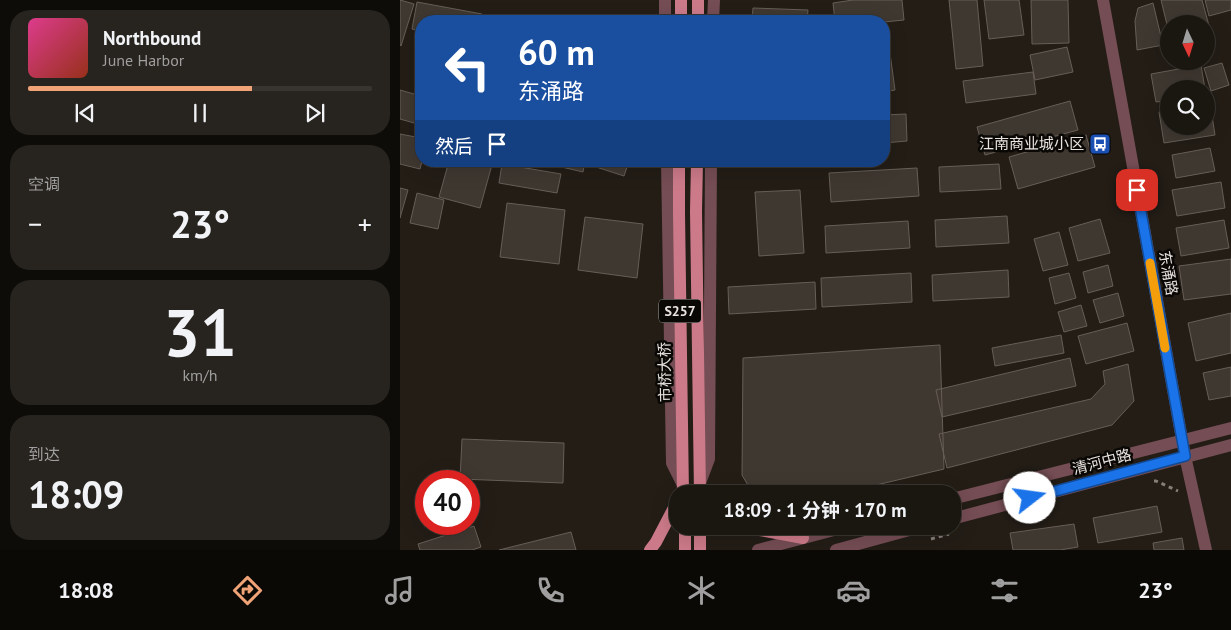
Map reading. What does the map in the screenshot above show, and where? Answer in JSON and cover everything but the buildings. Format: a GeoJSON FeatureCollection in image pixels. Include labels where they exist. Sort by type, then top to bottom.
{"type":"FeatureCollection","features":[{"type":"Feature","properties":{"kind":"main road"},"geometry":{"type":"LineString","coordinates":[[681,0],[681,15]]}},
{"type":"Feature","properties":{"kind":"main road"},"geometry":{"type":"LineString","coordinates":[[698,0],[698,15]]}},
{"type":"Feature","properties":{"kind":"main road","name":"市桥大桥"},"geometry":{"type":"LineString","coordinates":[[679,167],[682,485]]}},
{"type":"Feature","properties":{"kind":"main road","name":"S257"},"geometry":{"type":"LineString","coordinates":[[696,167],[699,460],[701,485]]}},
{"type":"Feature","properties":{"kind":"main road"},"geometry":{"type":"LineString","coordinates":[[650,550],[669,517]]}},
{"type":"Feature","properties":{"kind":"main road"},"geometry":{"type":"LineString","coordinates":[[684,535],[685,550]]}},
{"type":"Feature","properties":{"kind":"main road"},"geometry":{"type":"LineString","coordinates":[[700,535],[700,550]]}},
{"type":"Feature","properties":{"kind":"main road"},"geometry":{"type":"LineString","coordinates":[[787,535],[803,538]]}},
{"type":"Feature","properties":{"kind":"street"},"geometry":{"type":"LineString","coordinates":[[665,0],[665,15]]}},
{"type":"Feature","properties":{"kind":"street"},"geometry":{"type":"LineString","coordinates":[[713,15],[714,0]]}},
{"type":"Feature","properties":{"kind":"street","name":"东涌路"},"geometry":{"type":"LineString","coordinates":[[1103,0],[1182,440],[1206,550]]}},
{"type":"Feature","properties":{"kind":"street"},"geometry":{"type":"LineString","coordinates":[[667,167],[672,463],[680,485]]}},
{"type":"Feature","properties":{"kind":"street"},"geometry":{"type":"LineString","coordinates":[[703,485],[709,459],[711,167]]}},
{"type":"Feature","properties":{"kind":"street","name":"清河中路"},"geometry":{"type":"LineString","coordinates":[[961,497],[1231,428]]}},
{"type":"Feature","properties":{"kind":"street","name":"清河中路"},"geometry":{"type":"LineString","coordinates":[[961,517],[1231,445]]}},
{"type":"Feature","properties":{"kind":"street"},"geometry":{"type":"LineString","coordinates":[[758,550],[814,535]]}},
{"type":"Feature","properties":{"kind":"street"},"geometry":{"type":"LineString","coordinates":[[836,550],[891,535]]}},
{"type":"Feature","properties":{"kind":"path"},"geometry":{"type":"LineString","coordinates":[[1146,483],[1156,481],[1184,493]]}},
{"type":"Feature","properties":{"kind":"path"},"geometry":{"type":"LineString","coordinates":[[926,540],[946,535]]}},
{"type":"Feature","properties":{"kind":"slow traffic"},"geometry":{"type":"LineString","coordinates":[[1150,263],[1165,348]]}},
{"type":"Feature","properties":{"kind":"place","name":"江南商业城小区"},"geometry":{"type":"Point","coordinates":[1100,144]}},
{"type":"Feature","properties":{"kind":"route"},"geometry":{"type":"LineString","coordinates":[[1030,498],[1185,456],[1137,190]]}}]}
